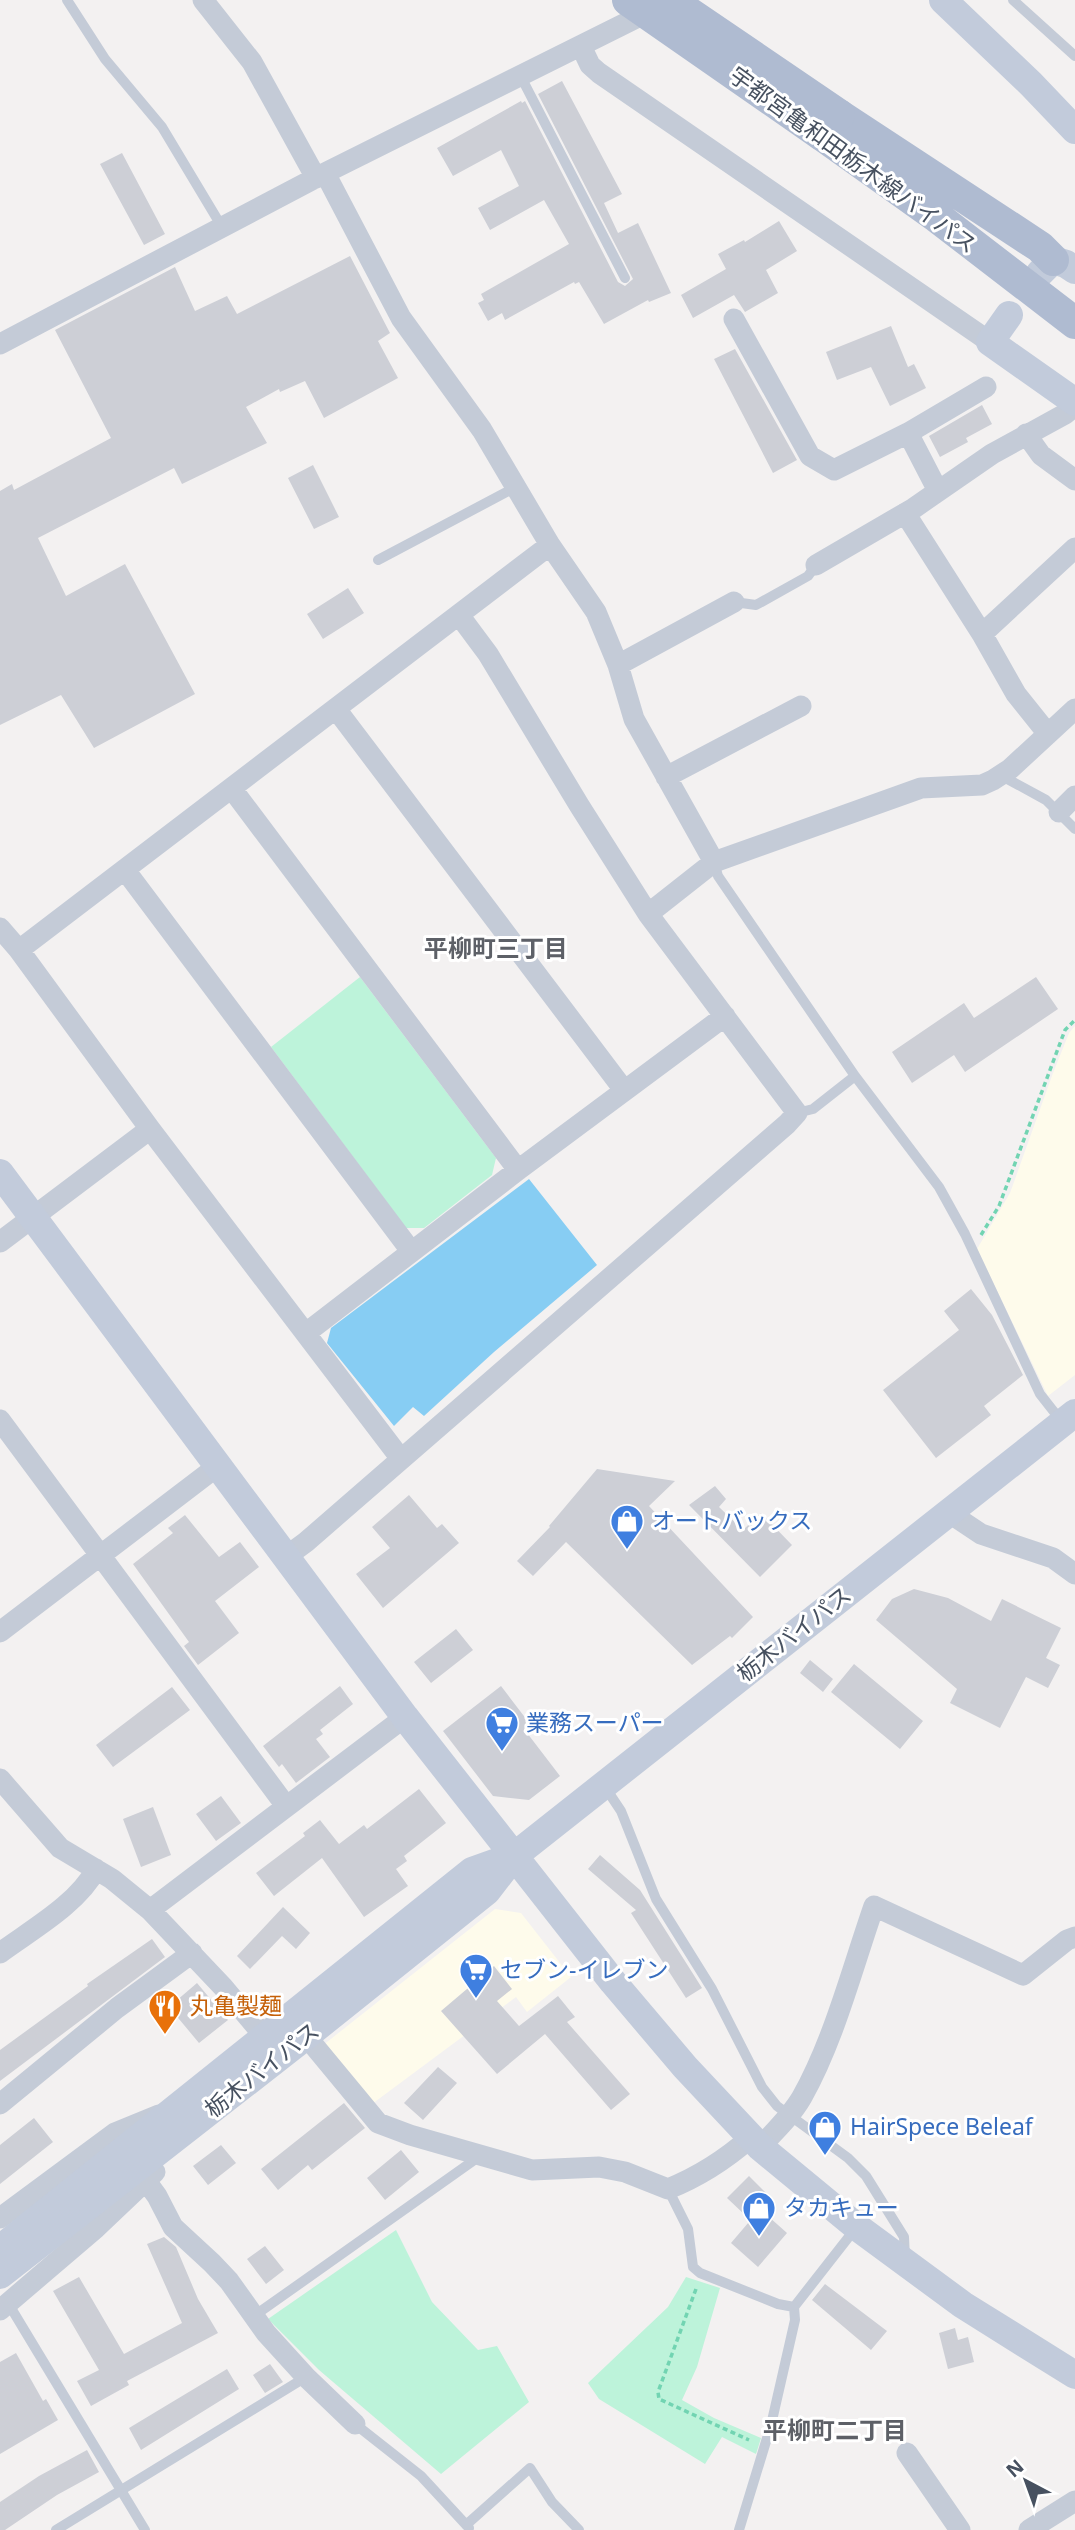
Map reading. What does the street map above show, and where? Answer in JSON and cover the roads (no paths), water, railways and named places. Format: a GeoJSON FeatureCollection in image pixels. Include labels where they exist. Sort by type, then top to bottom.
{"type":"FeatureCollection","features":[{"type":"Feature","properties":{"kind":"main road","name":"宇都宮亀和田栃木線バイパス"},"geometry":{"type":"LineString","coordinates":[[628,0],[830,125],[937,218],[1075,323]]}},
{"type":"Feature","properties":{"kind":"main road"},"geometry":{"type":"LineString","coordinates":[[672,0],[830,125],[1040,247],[1056,268]]}},
{"type":"Feature","properties":{"kind":"main road"},"geometry":{"type":"LineString","coordinates":[[943,0],[1075,130]]}},
{"type":"Feature","properties":{"kind":"main road"},"geometry":{"type":"LineString","coordinates":[[1009,315],[990,342],[1075,404]]}},
{"type":"Feature","properties":{"kind":"main road"},"geometry":{"type":"LineString","coordinates":[[0,1173],[405,1717],[622,1993],[685,2067],[755,2142],[857,2227],[963,2305],[1075,2375]]}},
{"type":"Feature","properties":{"kind":"main road","name":"栃木バイパス"},"geometry":{"type":"LineString","coordinates":[[0,2249],[188,2113],[306,2036],[487,1891],[514,1856],[1069,1418]]}},
{"type":"Feature","properties":{"kind":"main road","name":"栃木バイパス"},"geometry":{"type":"LineString","coordinates":[[0,2275],[188,2113],[265,2037],[472,1871],[514,1856]]}},
{"type":"Feature","properties":{"kind":"street"},"geometry":{"type":"LineString","coordinates":[[202,0],[252,62],[321,175],[401,318],[482,430],[550,545],[596,612],[618,665],[634,719],[715,862]]}},
{"type":"Feature","properties":{"kind":"street"},"geometry":{"type":"LineString","coordinates":[[0,344],[321,175],[672,0]]}},
{"type":"Feature","properties":{"kind":"street"},"geometry":{"type":"LineString","coordinates":[[580,46],[590,65],[599,73],[990,342]]}},
{"type":"Feature","properties":{"kind":"street"},"geometry":{"type":"LineString","coordinates":[[734,319],[810,456],[834,470],[908,433],[986,387]]}},
{"type":"Feature","properties":{"kind":"street"},"geometry":{"type":"LineString","coordinates":[[816,565],[905,513],[992,454],[1065,414],[1075,404]]}},
{"type":"Feature","properties":{"kind":"street"},"geometry":{"type":"LineString","coordinates":[[908,433],[938,491]]}},
{"type":"Feature","properties":{"kind":"street"},"geometry":{"type":"LineString","coordinates":[[1026,434],[1041,455],[1075,480]]}},
{"type":"Feature","properties":{"kind":"street"},"geometry":{"type":"LineString","coordinates":[[905,513],[982,634],[1016,694],[1048,734]]}},
{"type":"Feature","properties":{"kind":"street"},"geometry":{"type":"LineString","coordinates":[[19,950],[550,545]]}},
{"type":"Feature","properties":{"kind":"street"},"geometry":{"type":"LineString","coordinates":[[982,634],[1075,548]]}},
{"type":"Feature","properties":{"kind":"street"},"geometry":{"type":"LineString","coordinates":[[618,665],[734,602]]}},
{"type":"Feature","properties":{"kind":"street"},"geometry":{"type":"LineString","coordinates":[[287,1556],[797,1114],[648,914],[488,654],[459,615]]}},
{"type":"Feature","properties":{"kind":"street"},"geometry":{"type":"LineString","coordinates":[[666,777],[801,706]]}},
{"type":"Feature","properties":{"kind":"street"},"geometry":{"type":"LineString","coordinates":[[336,709],[624,1090]]}},
{"type":"Feature","properties":{"kind":"street"},"geometry":{"type":"LineString","coordinates":[[648,914],[715,862],[922,788],[982,785],[1002,776],[1075,709]]}},
{"type":"Feature","properties":{"kind":"street"},"geometry":{"type":"LineString","coordinates":[[232,789],[518,1170]]}},
{"type":"Feature","properties":{"kind":"street"},"geometry":{"type":"LineString","coordinates":[[1059,812],[1075,796]]}},
{"type":"Feature","properties":{"kind":"street"},"geometry":{"type":"LineString","coordinates":[[125,870],[411,1251]]}},
{"type":"Feature","properties":{"kind":"street"},"geometry":{"type":"LineString","coordinates":[[0,929],[19,950],[150,1129],[401,1459]]}},
{"type":"Feature","properties":{"kind":"street"},"geometry":{"type":"LineString","coordinates":[[306,1333],[725,1016]]}},
{"type":"Feature","properties":{"kind":"street"},"geometry":{"type":"LineString","coordinates":[[0,1242],[150,1129]]}},
{"type":"Feature","properties":{"kind":"street"},"geometry":{"type":"LineString","coordinates":[[3,1429],[102,1556],[286,1806]]}},
{"type":"Feature","properties":{"kind":"street"},"geometry":{"type":"LineString","coordinates":[[0,1632],[219,1465]]}},
{"type":"Feature","properties":{"kind":"street"},"geometry":{"type":"LineString","coordinates":[[948,1512],[981,1534],[1053,1558],[1075,1574]]}},
{"type":"Feature","properties":{"kind":"street"},"geometry":{"type":"LineString","coordinates":[[150,1910],[405,1717]]}},
{"type":"Feature","properties":{"kind":"street"},"geometry":{"type":"LineString","coordinates":[[0,1779],[60,1848],[112,1879],[150,1910],[192,1953],[265,2037]]}},
{"type":"Feature","properties":{"kind":"street"},"geometry":{"type":"LineString","coordinates":[[0,1953],[76,1896],[88,1884],[96,1869]]}},
{"type":"Feature","properties":{"kind":"street"},"geometry":{"type":"LineString","coordinates":[[306,2036],[377,2123],[532,2170],[598,2167],[625,2172],[668,2189],[755,2142],[790,2115],[802,2097],[828,2040],[874,1906],[1023,1975],[1067,1940],[1075,1937]]}},
{"type":"Feature","properties":{"kind":"street"},"geometry":{"type":"LineString","coordinates":[[0,2104],[117,2008],[192,1953]]}},
{"type":"Feature","properties":{"kind":"street"},"geometry":{"type":"LineString","coordinates":[[4,2306],[96,2228],[176,2151],[188,2113]]}},
{"type":"Feature","properties":{"kind":"street"},"geometry":{"type":"LineString","coordinates":[[0,2218],[114,2133],[188,2113]]}},
{"type":"Feature","properties":{"kind":"street"},"geometry":{"type":"LineString","coordinates":[[146,2181],[173,2227],[229,2281],[265,2333],[355,2424]]}},
{"type":"Feature","properties":{"kind":"street"},"geometry":{"type":"LineString","coordinates":[[907,2453],[960,2530]]}},
{"type":"Feature","properties":{"kind":"street"},"geometry":{"type":"LineString","coordinates":[[1029,2530],[1075,2501]]}},
{"type":"Feature","properties":{"kind":"lane"},"geometry":{"type":"LineString","coordinates":[[67,0],[105,59],[162,127],[222,227]]}},
{"type":"Feature","properties":{"kind":"lane"},"geometry":{"type":"LineString","coordinates":[[1013,0],[1075,56]]}},
{"type":"Feature","properties":{"kind":"lane"},"geometry":{"type":"LineString","coordinates":[[520,75],[625,278]]}},
{"type":"Feature","properties":{"kind":"lane"},"geometry":{"type":"LineString","coordinates":[[378,560],[516,487]]}},
{"type":"Feature","properties":{"kind":"lane"},"geometry":{"type":"LineString","coordinates":[[734,602],[756,604],[808,576],[816,565]]}},
{"type":"Feature","properties":{"kind":"lane"},"geometry":{"type":"LineString","coordinates":[[1002,776],[1033,792],[1059,812],[1075,829]]}},
{"type":"Feature","properties":{"kind":"lane"},"geometry":{"type":"LineString","coordinates":[[715,862],[718,876],[855,1076],[939,1187],[971,1247],[1040,1394],[1069,1418]]}},
{"type":"Feature","properties":{"kind":"lane"},"geometry":{"type":"LineString","coordinates":[[797,1114],[813,1108],[855,1076]]}},
{"type":"Feature","properties":{"kind":"lane"},"geometry":{"type":"LineString","coordinates":[[603,1784],[614,1796],[621,1811],[656,1899],[712,1989],[762,2087],[777,2106],[848,2158],[866,2176],[904,2237],[905,2262]]}},
{"type":"Feature","properties":{"kind":"lane"},"geometry":{"type":"LineString","coordinates":[[254,2316],[483,2155]]}},
{"type":"Feature","properties":{"kind":"lane"},"geometry":{"type":"LineString","coordinates":[[668,2189],[688,2229],[693,2267],[701,2273],[778,2304],[794,2307]]}},
{"type":"Feature","properties":{"kind":"lane"},"geometry":{"type":"LineString","coordinates":[[739,2530],[764,2447],[795,2320],[794,2307],[857,2227]]}},
{"type":"Feature","properties":{"kind":"lane"},"geometry":{"type":"LineString","coordinates":[[4,2306],[145,2530]]}},
{"type":"Feature","properties":{"kind":"lane"},"geometry":{"type":"LineString","coordinates":[[56,2530],[306,2377]]}},
{"type":"Feature","properties":{"kind":"lane"},"geometry":{"type":"LineString","coordinates":[[355,2424],[421,2476],[469,2528],[530,2468],[552,2502],[579,2530]]}},
{"type":"Feature","properties":{"kind":"water"},"geometry":{"type":"Polygon","coordinates":[[[529,1179],[597,1265],[494,1352],[424,1416],[413,1407],[394,1426],[327,1343],[331,1328],[529,1179]]]}},
{"type":"Feature","properties":{"kind":"place","name":"オートバックス"},"geometry":{"type":"Point","coordinates":[627,1551]}},
{"type":"Feature","properties":{"kind":"place","name":"業務スーパー"},"geometry":{"type":"Point","coordinates":[502,1753]}},
{"type":"Feature","properties":{"kind":"place","name":"セブン-イレブン"},"geometry":{"type":"Point","coordinates":[476,2000]}},
{"type":"Feature","properties":{"kind":"place","name":"丸亀製麺"},"geometry":{"type":"Point","coordinates":[165,2036]}},
{"type":"Feature","properties":{"kind":"place","name":"HairSpece Beleaf"},"geometry":{"type":"Point","coordinates":[825,2157]}},
{"type":"Feature","properties":{"kind":"place","name":"タカキュー"},"geometry":{"type":"Point","coordinates":[759,2238]}},
{"type":"Feature","properties":{"kind":"district","name":"平柳町三丁目"},"geometry":{"type":"Point","coordinates":[496,949]}},
{"type":"Feature","properties":{"kind":"district","name":"平柳町二丁目"},"geometry":{"type":"Point","coordinates":[835,2431]}}]}
